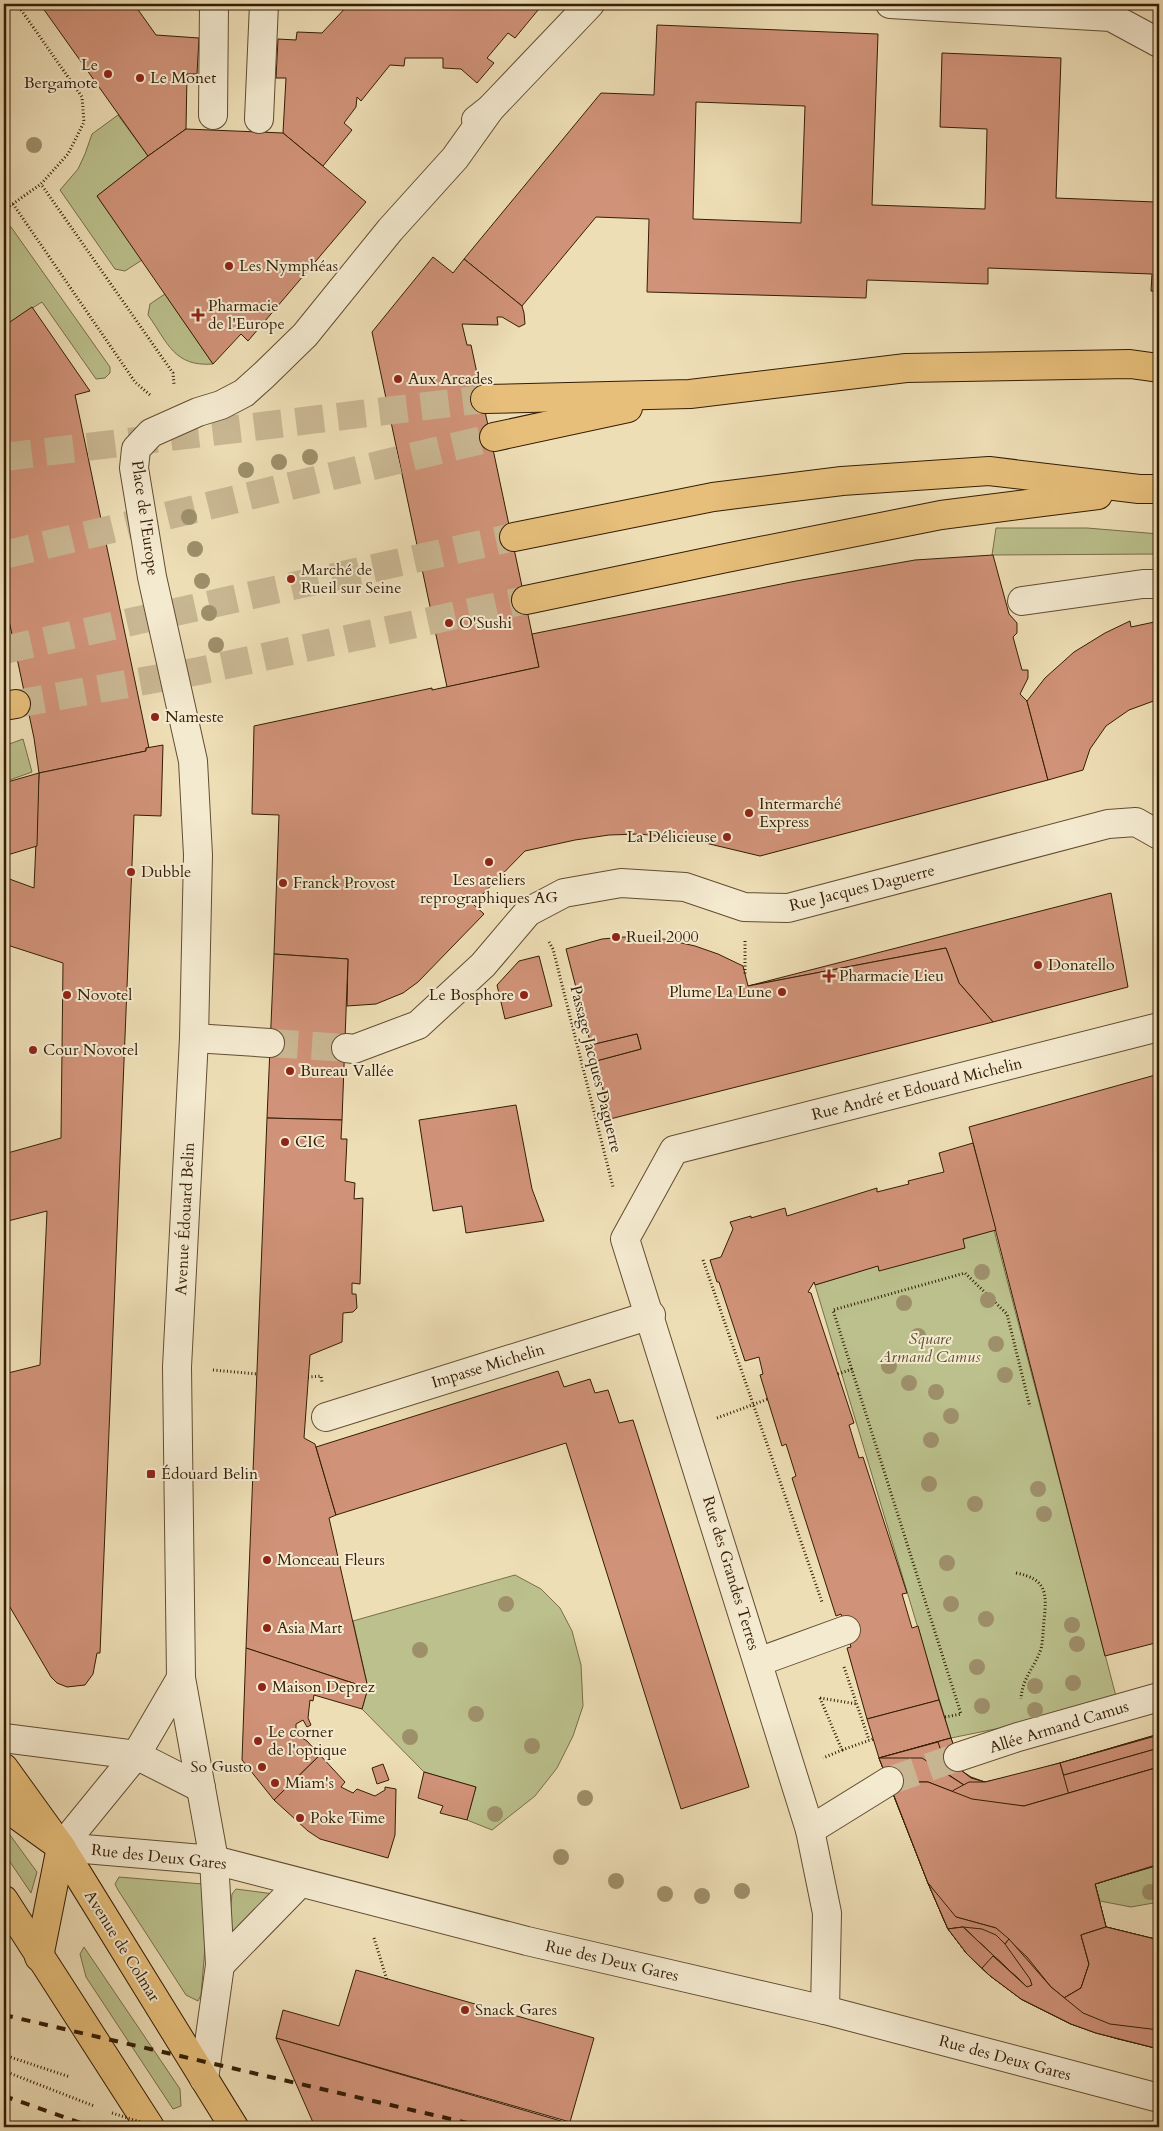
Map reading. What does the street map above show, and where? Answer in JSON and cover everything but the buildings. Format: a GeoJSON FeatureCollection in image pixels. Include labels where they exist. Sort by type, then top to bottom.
{"type":"FeatureCollection","features":[{"type":"Feature","properties":{"kind":"main road"},"geometry":{"type":"LineString","coordinates":[[485,399],[690,394],[906,368],[1130,364],[1159,368]]}},
{"type":"Feature","properties":{"kind":"main road"},"geometry":{"type":"LineString","coordinates":[[494,437],[690,394]]}},
{"type":"Feature","properties":{"kind":"main road"},"geometry":{"type":"LineString","coordinates":[[514,537],[713,497],[842,481],[988,471],[1149,489]]}},
{"type":"Feature","properties":{"kind":"main road"},"geometry":{"type":"LineString","coordinates":[[526,600],[941,515],[1149,489]]}},
{"type":"Feature","properties":{"kind":"main road","name":"Avenue de Colmar"},"geometry":{"type":"LineString","coordinates":[[4,1768],[60,1847],[234,2127]]}},
{"type":"Feature","properties":{"kind":"main road"},"geometry":{"type":"LineString","coordinates":[[4,1806],[60,1847],[39,1957]]}},
{"type":"Feature","properties":{"kind":"main road"},"geometry":{"type":"LineString","coordinates":[[4,1900],[150,2127]]}},
{"type":"Feature","properties":{"kind":"street"},"geometry":{"type":"LineString","coordinates":[[213,115],[214,4]]}},
{"type":"Feature","properties":{"kind":"street"},"geometry":{"type":"LineString","coordinates":[[259,119],[264,4]]}},
{"type":"Feature","properties":{"kind":"street","name":"Place de l'Europe"},"geometry":{"type":"LineString","coordinates":[[193,761],[152,577],[134,468],[136,449],[151,433],[198,412],[221,406],[244,393],[305,335],[390,230],[455,158],[490,109],[590,4]]}},
{"type":"Feature","properties":{"kind":"street"},"geometry":{"type":"LineString","coordinates":[[890,4],[1111,17],[1125,13],[1159,44]]}},
{"type":"Feature","properties":{"kind":"street"},"geometry":{"type":"LineString","coordinates":[[1022,601],[1142,584],[1159,584]]}},
{"type":"Feature","properties":{"kind":"street","name":"Avenue Édouard Belin"},"geometry":{"type":"LineString","coordinates":[[193,761],[198,855],[194,1038],[177,1367],[181,1678],[214,1860],[220,1965],[204,2078]]}},
{"type":"Feature","properties":{"kind":"street","name":"Rue Jacques Daguerre"},"geometry":{"type":"LineString","coordinates":[[346,1048],[354,1049],[418,1025],[483,965],[528,912],[564,893],[621,883],[685,887],[744,907],[788,908],[1108,824],[1136,822],[1159,835]]}},
{"type":"Feature","properties":{"kind":"street","name":"Rue André et Edouard Michelin"},"geometry":{"type":"LineString","coordinates":[[625,1239],[674,1150],[1159,1027]]}},
{"type":"Feature","properties":{"kind":"street"},"geometry":{"type":"LineString","coordinates":[[194,1038],[270,1043]]}},
{"type":"Feature","properties":{"kind":"street","name":"Rue des Grandes Terres"},"geometry":{"type":"LineString","coordinates":[[625,1239],[810,1830],[827,1913],[824,2010]]}},
{"type":"Feature","properties":{"kind":"street","name":"Impasse Michelin"},"geometry":{"type":"LineString","coordinates":[[326,1417],[650,1315]]}},
{"type":"Feature","properties":{"kind":"street"},"geometry":{"type":"LineString","coordinates":[[758,1662],[846,1630]]}},
{"type":"Feature","properties":{"kind":"street"},"geometry":{"type":"LineString","coordinates":[[60,1847],[136,1755],[181,1678]]}},
{"type":"Feature","properties":{"kind":"street","name":"Allée Armand Camus"},"geometry":{"type":"LineString","coordinates":[[958,1757],[1018,1737],[1159,1697]]}},
{"type":"Feature","properties":{"kind":"street"},"geometry":{"type":"LineString","coordinates":[[4,1738],[136,1755],[201,1788]]}},
{"type":"Feature","properties":{"kind":"street"},"geometry":{"type":"LineString","coordinates":[[810,1830],[888,1781]]}},
{"type":"Feature","properties":{"kind":"street","name":"Rue des Deux Gares"},"geometry":{"type":"LineString","coordinates":[[60,1847],[214,1860],[536,1943],[824,2010],[1159,2098]]}},
{"type":"Feature","properties":{"kind":"street"},"geometry":{"type":"LineString","coordinates":[[220,1965],[300,1883]]}},
{"type":"Feature","properties":{"kind":"path"},"geometry":{"type":"LineString","coordinates":[[4,210],[41,184],[68,154],[84,122],[82,98],[16,4]]}},
{"type":"Feature","properties":{"kind":"path"},"geometry":{"type":"LineString","coordinates":[[41,184],[173,372],[179,420]]}},
{"type":"Feature","properties":{"kind":"path"},"geometry":{"type":"LineString","coordinates":[[13,204],[135,382],[179,420]]}},
{"type":"Feature","properties":{"kind":"path","name":"Passage Jacques Daguerre"},"geometry":{"type":"LineString","coordinates":[[528,912],[553,949],[625,1239]]}},
{"type":"Feature","properties":{"kind":"path"},"geometry":{"type":"LineString","coordinates":[[572,1024],[585,1021]]}},
{"type":"Feature","properties":{"kind":"path"},"geometry":{"type":"LineString","coordinates":[[703,1260],[755,1404],[825,1610]]}},
{"type":"Feature","properties":{"kind":"path"},"geometry":{"type":"LineString","coordinates":[[945,1718],[961,1714],[833,1310],[965,1273],[1007,1314],[1030,1407]]}},
{"type":"Feature","properties":{"kind":"path"},"geometry":{"type":"LineString","coordinates":[[177,1367],[257,1374]]}},
{"type":"Feature","properties":{"kind":"path"},"geometry":{"type":"LineString","coordinates":[[838,1374],[852,1369]]}},
{"type":"Feature","properties":{"kind":"path"},"geometry":{"type":"LineString","coordinates":[[308,1377],[321,1376]]}},
{"type":"Feature","properties":{"kind":"path"},"geometry":{"type":"LineString","coordinates":[[686,1429],[768,1399]]}},
{"type":"Feature","properties":{"kind":"path"},"geometry":{"type":"LineString","coordinates":[[1016,1573],[1028,1575],[1038,1581],[1044,1588],[1046,1607],[1041,1648],[1022,1686],[1018,1737]]}},
{"type":"Feature","properties":{"kind":"path"},"geometry":{"type":"LineString","coordinates":[[792,1771],[871,1740],[841,1657]]}},
{"type":"Feature","properties":{"kind":"path"},"geometry":{"type":"LineString","coordinates":[[842,1750],[820,1698],[857,1704]]}},
{"type":"Feature","properties":{"kind":"path"},"geometry":{"type":"LineString","coordinates":[[373,1935],[387,1980]]}},
{"type":"Feature","properties":{"kind":"path"},"geometry":{"type":"LineString","coordinates":[[4,2055],[70,2077]]}},
{"type":"Feature","properties":{"kind":"path"},"geometry":{"type":"LineString","coordinates":[[4,2070],[96,2107]]}},
{"type":"Feature","properties":{"kind":"path"},"geometry":{"type":"LineString","coordinates":[[104,2110],[156,2127]]}},
{"type":"Feature","properties":{"kind":"green space"},"geometry":{"type":"Polygon","coordinates":[[[118,115],[148,156],[97,196],[142,260],[125,271],[115,269],[60,190],[78,169],[92,134],[118,115]]]}},
{"type":"Feature","properties":{"kind":"green space"},"geometry":{"type":"Polygon","coordinates":[[[11,227],[110,367],[110,373],[105,378],[96,379],[42,302],[4,326],[4,228],[11,227]]]}},
{"type":"Feature","properties":{"kind":"green space"},"geometry":{"type":"Polygon","coordinates":[[[165,294],[213,364],[189,362],[173,351],[167,344],[148,315],[150,304],[165,294]]]}},
{"type":"Feature","properties":{"kind":"green space"},"geometry":{"type":"Polygon","coordinates":[[[996,528],[1087,528],[1159,534],[1159,554],[992,555],[996,528]]]}},
{"type":"Feature","properties":{"kind":"green space"},"geometry":{"type":"Polygon","coordinates":[[[23,739],[32,772],[4,782],[4,746],[23,739]]]}},
{"type":"Feature","properties":{"kind":"green space","name":"Square Armand Camus"},"geometry":{"type":"Polygon","coordinates":[[[994,1230],[1118,1704],[951,1738],[815,1285],[994,1230]]]}},
{"type":"Feature","properties":{"kind":"green space"},"geometry":{"type":"Polygon","coordinates":[[[515,1575],[541,1589],[560,1608],[572,1631],[581,1665],[583,1706],[573,1736],[557,1768],[535,1796],[492,1830],[467,1820],[476,1787],[424,1772],[362,1709],[368,1688],[353,1621],[515,1575]]]}},
{"type":"Feature","properties":{"kind":"green space"},"geometry":{"type":"Polygon","coordinates":[[[4,1831],[10,1835],[37,1872],[31,1893],[4,1853],[4,1831]]]}},
{"type":"Feature","properties":{"kind":"green space"},"geometry":{"type":"Polygon","coordinates":[[[1159,1864],[1159,1902],[1131,1907],[1100,1901],[1095,1884],[1159,1864]]]}},
{"type":"Feature","properties":{"kind":"green space"},"geometry":{"type":"Polygon","coordinates":[[[119,1877],[203,1884],[210,1889],[201,1995],[198,2001],[186,1995],[118,1890],[115,1884],[119,1877]]]}},
{"type":"Feature","properties":{"kind":"green space"},"geometry":{"type":"Polygon","coordinates":[[[236,1889],[274,1894],[228,1938],[232,1894],[236,1889]]]}},
{"type":"Feature","properties":{"kind":"green space"},"geometry":{"type":"Polygon","coordinates":[[[84,1947],[180,2089],[181,2106],[173,2109],[86,1977],[80,1954],[84,1947]]]}},
{"type":"Feature","properties":{"kind":"tunnel"},"geometry":{"type":"LineString","coordinates":[[4,457],[485,399]]}},
{"type":"Feature","properties":{"kind":"tunnel"},"geometry":{"type":"LineString","coordinates":[[4,555],[494,437]]}},
{"type":"Feature","properties":{"kind":"tunnel"},"geometry":{"type":"LineString","coordinates":[[4,650],[514,537]]}},
{"type":"Feature","properties":{"kind":"tunnel"},"geometry":{"type":"LineString","coordinates":[[16,704],[199,671],[526,600]]}},
{"type":"Feature","properties":{"kind":"tunnel"},"geometry":{"type":"LineString","coordinates":[[270,1043],[346,1048]]}},
{"type":"Feature","properties":{"kind":"tunnel"},"geometry":{"type":"LineString","coordinates":[[889,1781],[958,1757]]}},
{"type":"Feature","properties":{"kind":"railway"},"geometry":{"type":"LineString","coordinates":[[4,2015],[485,2127]]}},
{"type":"Feature","properties":{"kind":"railway"},"geometry":{"type":"LineString","coordinates":[[4,2096],[92,2127]]}},
{"type":"Feature","properties":{"kind":"place","name":"Le Bergamote"},"geometry":{"type":"Point","coordinates":[108,74]}},
{"type":"Feature","properties":{"kind":"place","name":"Le Monet"},"geometry":{"type":"Point","coordinates":[140,78]}},
{"type":"Feature","properties":{"kind":"place","name":"Les Nymphéas"},"geometry":{"type":"Point","coordinates":[229,266]}},
{"type":"Feature","properties":{"kind":"place","name":"Pharmacie de l'Europe"},"geometry":{"type":"Point","coordinates":[198,315]}},
{"type":"Feature","properties":{"kind":"place","name":"Aux Arcades"},"geometry":{"type":"Point","coordinates":[398,379]}},
{"type":"Feature","properties":{"kind":"place","name":"Marché de Rueil sur Seine"},"geometry":{"type":"Point","coordinates":[291,579]}},
{"type":"Feature","properties":{"kind":"place","name":"O'Sushi"},"geometry":{"type":"Point","coordinates":[449,623]}},
{"type":"Feature","properties":{"kind":"place","name":"Nameste"},"geometry":{"type":"Point","coordinates":[155,717]}},
{"type":"Feature","properties":{"kind":"place","name":"Intermarché Express"},"geometry":{"type":"Point","coordinates":[749,813]}},
{"type":"Feature","properties":{"kind":"place","name":"La Délicieuse"},"geometry":{"type":"Point","coordinates":[727,837]}},
{"type":"Feature","properties":{"kind":"place","name":"Les ateliers reprographiques AG"},"geometry":{"type":"Point","coordinates":[489,862]}},
{"type":"Feature","properties":{"kind":"place","name":"Dubble"},"geometry":{"type":"Point","coordinates":[131,872]}},
{"type":"Feature","properties":{"kind":"place","name":"Franck Provost"},"geometry":{"type":"Point","coordinates":[283,883]}},
{"type":"Feature","properties":{"kind":"place","name":"Rueil 2000"},"geometry":{"type":"Point","coordinates":[616,937]}},
{"type":"Feature","properties":{"kind":"place","name":"Donatello"},"geometry":{"type":"Point","coordinates":[1038,965]}},
{"type":"Feature","properties":{"kind":"place","name":"Pharmacie Lieu"},"geometry":{"type":"Point","coordinates":[829,976]}},
{"type":"Feature","properties":{"kind":"place","name":"Plume La Lune"},"geometry":{"type":"Point","coordinates":[782,992]}},
{"type":"Feature","properties":{"kind":"place","name":"Novotel"},"geometry":{"type":"Point","coordinates":[67,995]}},
{"type":"Feature","properties":{"kind":"place","name":"Le Bosphore"},"geometry":{"type":"Point","coordinates":[524,995]}},
{"type":"Feature","properties":{"kind":"place","name":"Cour Novotel"},"geometry":{"type":"Point","coordinates":[33,1050]}},
{"type":"Feature","properties":{"kind":"place","name":"Bureau Vallée"},"geometry":{"type":"Point","coordinates":[290,1071]}},
{"type":"Feature","properties":{"kind":"place","name":"CIC"},"geometry":{"type":"Point","coordinates":[285,1142]}},
{"type":"Feature","properties":{"kind":"place","name":"Édouard Belin"},"geometry":{"type":"Point","coordinates":[151,1474]}},
{"type":"Feature","properties":{"kind":"place","name":"Monceau Fleurs"},"geometry":{"type":"Point","coordinates":[267,1560]}},
{"type":"Feature","properties":{"kind":"place","name":"Asia Mart"},"geometry":{"type":"Point","coordinates":[267,1628]}},
{"type":"Feature","properties":{"kind":"place","name":"Maison Deprez"},"geometry":{"type":"Point","coordinates":[262,1687]}},
{"type":"Feature","properties":{"kind":"place","name":"Le corner de l'optique"},"geometry":{"type":"Point","coordinates":[258,1741]}},
{"type":"Feature","properties":{"kind":"place","name":"So Gusto"},"geometry":{"type":"Point","coordinates":[262,1767]}},
{"type":"Feature","properties":{"kind":"place","name":"Miam's"},"geometry":{"type":"Point","coordinates":[275,1783]}},
{"type":"Feature","properties":{"kind":"place","name":"Poke Time"},"geometry":{"type":"Point","coordinates":[300,1818]}},
{"type":"Feature","properties":{"kind":"place","name":"Snack Gares"},"geometry":{"type":"Point","coordinates":[465,2010]}}]}
